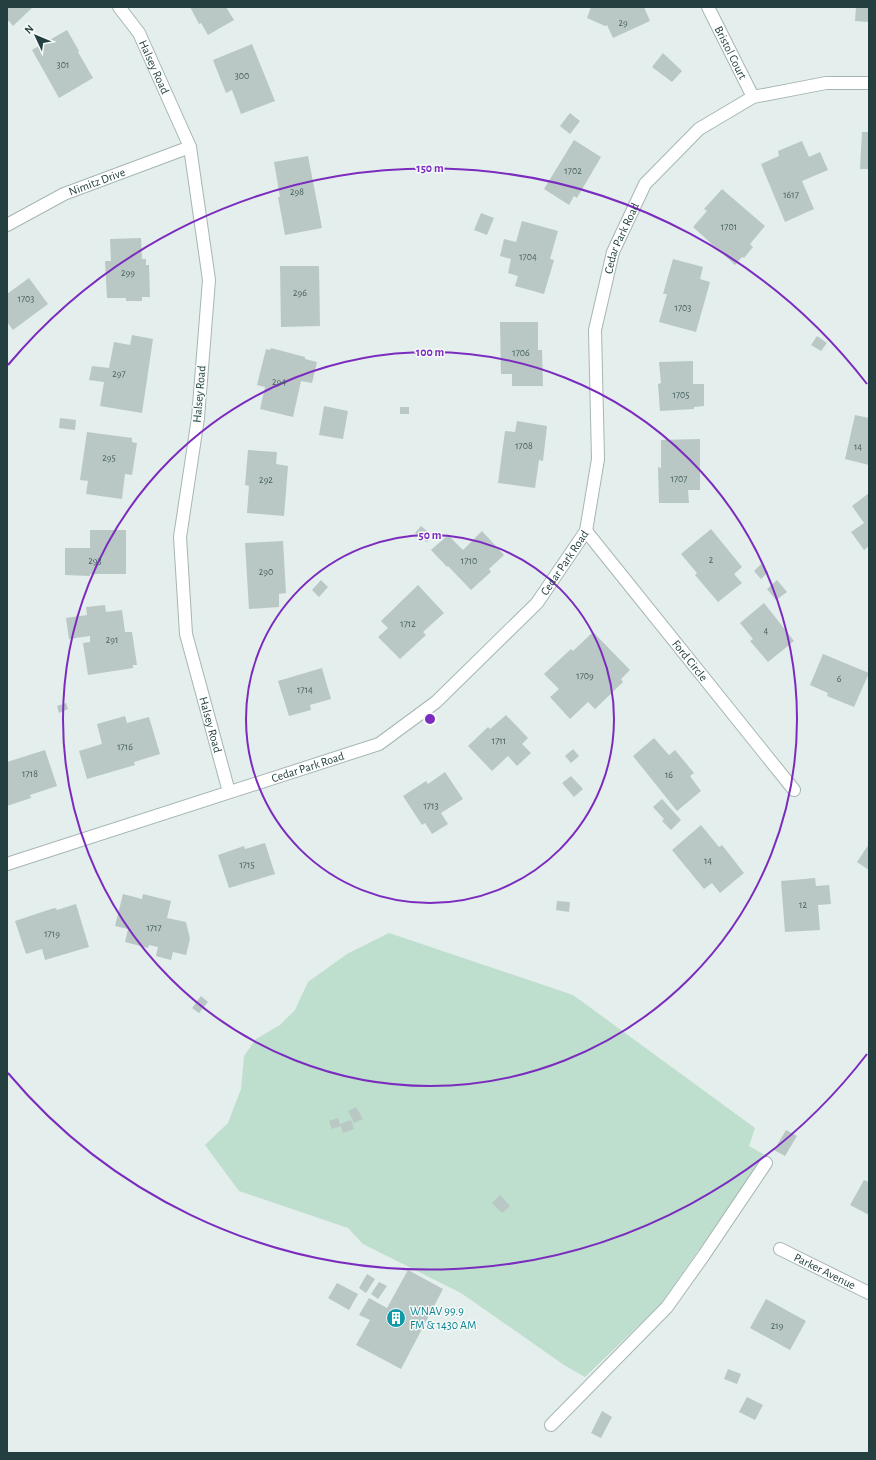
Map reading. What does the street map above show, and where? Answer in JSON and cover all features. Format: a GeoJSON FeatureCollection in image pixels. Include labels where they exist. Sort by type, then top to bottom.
{"type":"FeatureCollection","features":[{"type":"Feature","properties":{"kind":"street","name":"Halsey Road"},"geometry":{"type":"LineString","coordinates":[[120,7],[139,33],[190,147],[209,280],[198,418],[180,537],[186,634],[229,792]]}},
{"type":"Feature","properties":{"kind":"street","name":"Bristol Court"},"geometry":{"type":"LineString","coordinates":[[708,7],[753,97]]}},
{"type":"Feature","properties":{"kind":"street","name":"Cedar Park Road"},"geometry":{"type":"LineString","coordinates":[[7,864],[379,744],[436,702],[536,604],[586,531],[598,459],[595,330],[613,252],[645,184],[699,129],[753,97],[826,83],[869,83]]}},
{"type":"Feature","properties":{"kind":"street","name":"Nimitz Drive"},"geometry":{"type":"LineString","coordinates":[[7,225],[64,194],[190,147]]}},
{"type":"Feature","properties":{"kind":"street","name":"Ford Circle"},"geometry":{"type":"LineString","coordinates":[[586,531],[794,790]]}},
{"type":"Feature","properties":{"kind":"street"},"geometry":{"type":"LineString","coordinates":[[551,1425],[667,1307],[704,1256],[766,1163]]}},
{"type":"Feature","properties":{"kind":"street","name":"Parker Avenue"},"geometry":{"type":"LineString","coordinates":[[780,1250],[869,1292]]}},
{"type":"Feature","properties":{"kind":"green space"},"geometry":{"type":"Polygon","coordinates":[[[389,933],[573,995],[755,1128],[749,1146],[765,1155],[660,1305],[585,1377],[564,1365],[461,1293],[363,1244],[348,1228],[239,1191],[205,1145],[228,1123],[241,1089],[244,1056],[256,1039],[280,1025],[295,1010],[308,982],[347,954],[389,933]]]}},
{"type":"Feature","properties":{"kind":"building"},"geometry":{"type":"Polygon","coordinates":[[[7,7],[33,7],[13,26],[9,21],[7,22],[7,7]]]}},
{"type":"Feature","properties":{"kind":"building"},"geometry":{"type":"Polygon","coordinates":[[[190,7],[226,7],[234,20],[208,35],[201,23],[199,24],[190,7]]]}},
{"type":"Feature","properties":{"kind":"building"},"geometry":{"type":"Polygon","coordinates":[[[591,7],[644,7],[650,21],[613,38],[607,25],[605,26],[587,18],[591,7]]]}},
{"type":"Feature","properties":{"kind":"building"},"geometry":{"type":"Polygon","coordinates":[[[856,7],[869,7],[869,22],[855,21],[856,7]]]}},
{"type":"Feature","properties":{"kind":"building"},"geometry":{"type":"Polygon","coordinates":[[[67,30],[93,78],[59,98],[32,50],[67,30]]]}},
{"type":"Feature","properties":{"kind":"building"},"geometry":{"type":"Polygon","coordinates":[[[252,44],[275,101],[241,114],[232,90],[226,93],[213,60],[252,44]]]}},
{"type":"Feature","properties":{"kind":"building"},"geometry":{"type":"Polygon","coordinates":[[[663,53],[682,71],[672,82],[652,67],[663,53]]]}},
{"type":"Feature","properties":{"kind":"building"},"geometry":{"type":"Polygon","coordinates":[[[570,113],[580,121],[570,134],[560,126],[570,113]]]}},
{"type":"Feature","properties":{"kind":"building"},"geometry":{"type":"Polygon","coordinates":[[[862,132],[869,132],[869,169],[860,169],[862,132]]]}},
{"type":"Feature","properties":{"kind":"building"},"geometry":{"type":"Polygon","coordinates":[[[574,140],[601,157],[577,198],[574,196],[569,205],[544,189],[574,140]]]}},
{"type":"Feature","properties":{"kind":"building"},"geometry":{"type":"Polygon","coordinates":[[[802,141],[809,157],[820,152],[828,170],[802,181],[814,209],[785,222],[761,164],[779,156],[778,151],[802,141]]]}},
{"type":"Feature","properties":{"kind":"building"},"geometry":{"type":"Polygon","coordinates":[[[308,156],[322,228],[285,235],[278,197],[280,197],[274,162],[308,156]]]}},
{"type":"Feature","properties":{"kind":"building"},"geometry":{"type":"Polygon","coordinates":[[[722,189],[765,226],[750,244],[753,247],[744,258],[742,257],[735,265],[693,227],[707,211],[704,209],[722,189]]]}},
{"type":"Feature","properties":{"kind":"building"},"geometry":{"type":"Polygon","coordinates":[[[481,213],[494,218],[487,235],[474,230],[481,213]]]}},
{"type":"Feature","properties":{"kind":"building"},"geometry":{"type":"Polygon","coordinates":[[[522,221],[558,231],[550,259],[554,260],[544,294],[515,286],[518,276],[508,273],[511,259],[500,256],[504,239],[516,242],[522,221]]]}},
{"type":"Feature","properties":{"kind":"building"},"geometry":{"type":"Polygon","coordinates":[[[141,238],[142,259],[146,259],[146,265],[149,265],[150,297],[142,297],[142,301],[126,301],[126,298],[107,298],[105,261],[111,261],[110,239],[141,238]]]}},
{"type":"Feature","properties":{"kind":"building"},"geometry":{"type":"Polygon","coordinates":[[[673,259],[703,267],[700,279],[710,282],[696,332],[659,322],[667,294],[663,294],[673,259]]]}},
{"type":"Feature","properties":{"kind":"building"},"geometry":{"type":"Polygon","coordinates":[[[280,266],[319,266],[320,326],[281,327],[280,266]]]}},
{"type":"Feature","properties":{"kind":"building"},"geometry":{"type":"Polygon","coordinates":[[[29,278],[48,304],[13,330],[7,322],[7,294],[29,278]]]}},
{"type":"Feature","properties":{"kind":"building"},"geometry":{"type":"Polygon","coordinates":[[[500,322],[538,322],[538,350],[542,350],[543,386],[512,386],[512,374],[501,374],[500,322]]]}},
{"type":"Feature","properties":{"kind":"building"},"geometry":{"type":"Polygon","coordinates":[[[132,335],[153,339],[142,413],[100,406],[104,382],[89,380],[92,366],[109,368],[114,342],[130,345],[132,335]]]}},
{"type":"Feature","properties":{"kind":"building"},"geometry":{"type":"Polygon","coordinates":[[[817,336],[827,343],[821,351],[811,345],[817,336]]]}},
{"type":"Feature","properties":{"kind":"building"},"geometry":{"type":"Polygon","coordinates":[[[271,348],[305,357],[305,359],[317,362],[312,383],[301,381],[293,417],[260,409],[265,387],[257,385],[266,349],[270,350],[271,348]]]}},
{"type":"Feature","properties":{"kind":"building"},"geometry":{"type":"Polygon","coordinates":[[[693,361],[693,384],[704,384],[704,406],[694,407],[694,409],[660,411],[658,384],[661,383],[659,362],[693,361]]]}},
{"type":"Feature","properties":{"kind":"building"},"geometry":{"type":"Polygon","coordinates":[[[324,406],[348,411],[343,439],[319,435],[324,406]]]}},
{"type":"Feature","properties":{"kind":"building"},"geometry":{"type":"Polygon","coordinates":[[[400,407],[409,407],[409,414],[400,414],[400,407]]]}},
{"type":"Feature","properties":{"kind":"building"},"geometry":{"type":"Polygon","coordinates":[[[855,415],[869,418],[869,465],[845,459],[855,415]]]}},
{"type":"Feature","properties":{"kind":"building"},"geometry":{"type":"Polygon","coordinates":[[[60,418],[76,420],[75,430],[59,428],[60,418]]]}},
{"type":"Feature","properties":{"kind":"building"},"geometry":{"type":"Polygon","coordinates":[[[517,421],[547,426],[543,461],[539,460],[535,488],[498,483],[505,431],[515,432],[517,421]]]}},
{"type":"Feature","properties":{"kind":"building"},"geometry":{"type":"Polygon","coordinates":[[[87,432],[132,438],[132,442],[137,443],[132,475],[125,474],[122,499],[86,494],[88,481],[80,480],[87,432]]]}},
{"type":"Feature","properties":{"kind":"building"},"geometry":{"type":"Polygon","coordinates":[[[700,439],[700,490],[688,490],[689,503],[659,503],[658,467],[661,468],[661,440],[700,439]]]}},
{"type":"Feature","properties":{"kind":"building"},"geometry":{"type":"Polygon","coordinates":[[[248,450],[277,452],[276,464],[288,466],[284,516],[247,513],[249,486],[245,485],[248,450]]]}},
{"type":"Feature","properties":{"kind":"building"},"geometry":{"type":"Polygon","coordinates":[[[869,493],[869,546],[864,550],[851,532],[864,523],[852,506],[869,493]]]}},
{"type":"Feature","properties":{"kind":"building"},"geometry":{"type":"Polygon","coordinates":[[[421,526],[432,535],[427,542],[415,533],[421,526]]]}},
{"type":"Feature","properties":{"kind":"building"},"geometry":{"type":"Polygon","coordinates":[[[711,529],[742,567],[734,574],[742,583],[718,602],[695,575],[697,573],[681,554],[711,529]]]}},
{"type":"Feature","properties":{"kind":"building"},"geometry":{"type":"Polygon","coordinates":[[[90,530],[126,530],[126,574],[90,574],[90,576],[65,575],[65,548],[90,548],[90,530]]]}},
{"type":"Feature","properties":{"kind":"building"},"geometry":{"type":"Polygon","coordinates":[[[482,531],[504,555],[489,569],[491,572],[471,590],[431,550],[448,535],[463,550],[482,531]]]}},
{"type":"Feature","properties":{"kind":"building"},"geometry":{"type":"Polygon","coordinates":[[[283,541],[286,593],[279,594],[279,607],[249,609],[245,543],[283,541]]]}},
{"type":"Feature","properties":{"kind":"building"},"geometry":{"type":"Polygon","coordinates":[[[761,564],[768,572],[761,579],[754,571],[761,564]]]}},
{"type":"Feature","properties":{"kind":"building"},"geometry":{"type":"Polygon","coordinates":[[[321,580],[328,587],[319,597],[312,590],[321,580]]]}},
{"type":"Feature","properties":{"kind":"building"},"geometry":{"type":"Polygon","coordinates":[[[777,580],[787,592],[776,600],[767,589],[777,580]]]}},
{"type":"Feature","properties":{"kind":"building"},"geometry":{"type":"Polygon","coordinates":[[[418,585],[444,613],[423,632],[426,635],[400,659],[378,637],[388,628],[381,621],[418,585]]]}},
{"type":"Feature","properties":{"kind":"building"},"geometry":{"type":"Polygon","coordinates":[[[764,603],[794,641],[768,662],[750,641],[753,639],[740,623],[764,603]]]}},
{"type":"Feature","properties":{"kind":"building"},"geometry":{"type":"Polygon","coordinates":[[[105,605],[106,612],[122,610],[125,632],[132,632],[137,665],[133,665],[133,668],[88,675],[83,643],[90,642],[90,636],[69,639],[66,618],[87,615],[86,607],[105,605]]]}},
{"type":"Feature","properties":{"kind":"building"},"geometry":{"type":"Polygon","coordinates":[[[593,632],[630,670],[621,679],[623,682],[595,709],[588,702],[570,719],[550,697],[559,689],[544,674],[571,649],[573,651],[593,632]]]}},
{"type":"Feature","properties":{"kind":"building"},"geometry":{"type":"Polygon","coordinates":[[[823,654],[869,673],[854,707],[827,696],[828,693],[810,685],[823,654]]]}},
{"type":"Feature","properties":{"kind":"building"},"geometry":{"type":"Polygon","coordinates":[[[322,668],[331,699],[310,705],[311,710],[289,716],[278,681],[322,668]]]}},
{"type":"Feature","properties":{"kind":"building"},"geometry":{"type":"Polygon","coordinates":[[[66,703],[68,709],[59,713],[57,706],[66,703]]]}},
{"type":"Feature","properties":{"kind":"building"},"geometry":{"type":"Polygon","coordinates":[[[506,715],[528,738],[522,744],[531,753],[517,766],[508,756],[492,771],[468,746],[488,727],[490,729],[506,715]]]}},
{"type":"Feature","properties":{"kind":"building"},"geometry":{"type":"Polygon","coordinates":[[[125,716],[127,723],[149,717],[160,754],[134,762],[135,765],[87,779],[79,751],[102,744],[97,724],[125,716]]]}},
{"type":"Feature","properties":{"kind":"building"},"geometry":{"type":"Polygon","coordinates":[[[654,738],[669,755],[675,750],[694,773],[690,776],[701,791],[677,811],[633,756],[654,738]]]}},
{"type":"Feature","properties":{"kind":"building"},"geometry":{"type":"Polygon","coordinates":[[[573,749],[579,756],[571,763],[565,756],[573,749]]]}},
{"type":"Feature","properties":{"kind":"building"},"geometry":{"type":"Polygon","coordinates":[[[45,750],[57,786],[30,795],[31,798],[7,806],[7,762],[45,750]]]}},
{"type":"Feature","properties":{"kind":"building"},"geometry":{"type":"Polygon","coordinates":[[[445,772],[463,799],[441,813],[448,824],[432,834],[425,823],[422,825],[403,796],[426,781],[428,784],[445,772]]]}},
{"type":"Feature","properties":{"kind":"building"},"geometry":{"type":"Polygon","coordinates":[[[571,776],[583,789],[574,797],[562,783],[571,776]]]}},
{"type":"Feature","properties":{"kind":"building"},"geometry":{"type":"Polygon","coordinates":[[[662,799],[681,820],[671,830],[662,821],[664,819],[653,807],[662,799]]]}},
{"type":"Feature","properties":{"kind":"building"},"geometry":{"type":"Polygon","coordinates":[[[701,825],[719,847],[722,845],[744,873],[720,893],[712,883],[704,889],[672,850],[701,825]]]}},
{"type":"Feature","properties":{"kind":"building"},"geometry":{"type":"Polygon","coordinates":[[[265,843],[275,874],[229,888],[218,855],[244,846],[245,849],[265,843]]]}},
{"type":"Feature","properties":{"kind":"building"},"geometry":{"type":"Polygon","coordinates":[[[869,844],[869,870],[857,862],[869,844]]]}},
{"type":"Feature","properties":{"kind":"building"},"geometry":{"type":"Polygon","coordinates":[[[815,878],[816,886],[829,885],[831,904],[818,905],[820,930],[785,932],[781,881],[815,878]]]}},
{"type":"Feature","properties":{"kind":"building"},"geometry":{"type":"Polygon","coordinates":[[[123,894],[142,899],[143,894],[171,901],[167,918],[186,922],[190,939],[186,955],[173,952],[171,960],[156,956],[158,947],[149,945],[148,948],[125,942],[128,929],[115,926],[123,894]]]}},
{"type":"Feature","properties":{"kind":"building"},"geometry":{"type":"Polygon","coordinates":[[[557,901],[570,902],[569,912],[556,910],[557,901]]]}},
{"type":"Feature","properties":{"kind":"building"},"geometry":{"type":"Polygon","coordinates":[[[76,904],[89,947],[45,960],[42,949],[26,954],[15,921],[51,909],[56,908],[57,910],[76,904]]]}},
{"type":"Feature","properties":{"kind":"building"},"geometry":{"type":"Polygon","coordinates":[[[201,996],[208,1002],[199,1013],[192,1008],[201,996]]]}},
{"type":"Feature","properties":{"kind":"building"},"geometry":{"type":"Polygon","coordinates":[[[356,1107],[363,1119],[354,1123],[348,1111],[356,1107]]]}},
{"type":"Feature","properties":{"kind":"building"},"geometry":{"type":"Polygon","coordinates":[[[338,1118],[340,1124],[351,1120],[354,1129],[343,1133],[341,1126],[332,1129],[329,1121],[338,1118]]]}},
{"type":"Feature","properties":{"kind":"building"},"geometry":{"type":"Polygon","coordinates":[[[786,1130],[797,1136],[785,1156],[774,1150],[786,1130]]]}},
{"type":"Feature","properties":{"kind":"building"},"geometry":{"type":"Polygon","coordinates":[[[864,1180],[869,1182],[869,1215],[850,1205],[864,1180]]]}},
{"type":"Feature","properties":{"kind":"building"},"geometry":{"type":"Polygon","coordinates":[[[500,1195],[510,1206],[502,1213],[492,1203],[500,1195]]]}},
{"type":"Feature","properties":{"kind":"building","name":"WNAV 99.9 FM & 1430 AM"},"geometry":{"type":"Polygon","coordinates":[[[408,1270],[443,1289],[401,1369],[356,1345],[370,1320],[359,1315],[369,1298],[387,1308],[408,1270]]]}},
{"type":"Feature","properties":{"kind":"building"},"geometry":{"type":"Polygon","coordinates":[[[367,1274],[375,1279],[366,1293],[359,1288],[367,1274]]]}},
{"type":"Feature","properties":{"kind":"building"},"geometry":{"type":"Polygon","coordinates":[[[379,1282],[387,1286],[378,1299],[371,1294],[379,1282]]]}},
{"type":"Feature","properties":{"kind":"building"},"geometry":{"type":"Polygon","coordinates":[[[337,1283],[358,1294],[349,1310],[328,1298],[337,1283]]]}},
{"type":"Feature","properties":{"kind":"building"},"geometry":{"type":"Polygon","coordinates":[[[766,1299],[806,1321],[790,1350],[750,1328],[766,1299]]]}},
{"type":"Feature","properties":{"kind":"building"},"geometry":{"type":"Polygon","coordinates":[[[728,1369],[741,1374],[737,1384],[724,1379],[728,1369]]]}},
{"type":"Feature","properties":{"kind":"building"},"geometry":{"type":"Polygon","coordinates":[[[747,1397],[763,1405],[755,1420],[739,1412],[747,1397]]]}},
{"type":"Feature","properties":{"kind":"building"},"geometry":{"type":"Polygon","coordinates":[[[602,1411],[612,1417],[601,1438],[591,1433],[602,1411]]]}},
{"type":"Feature","properties":{"kind":"place","name":"WNAV 99.9 FM & 1430 AM"},"geometry":{"type":"Point","coordinates":[396,1318]}}]}
